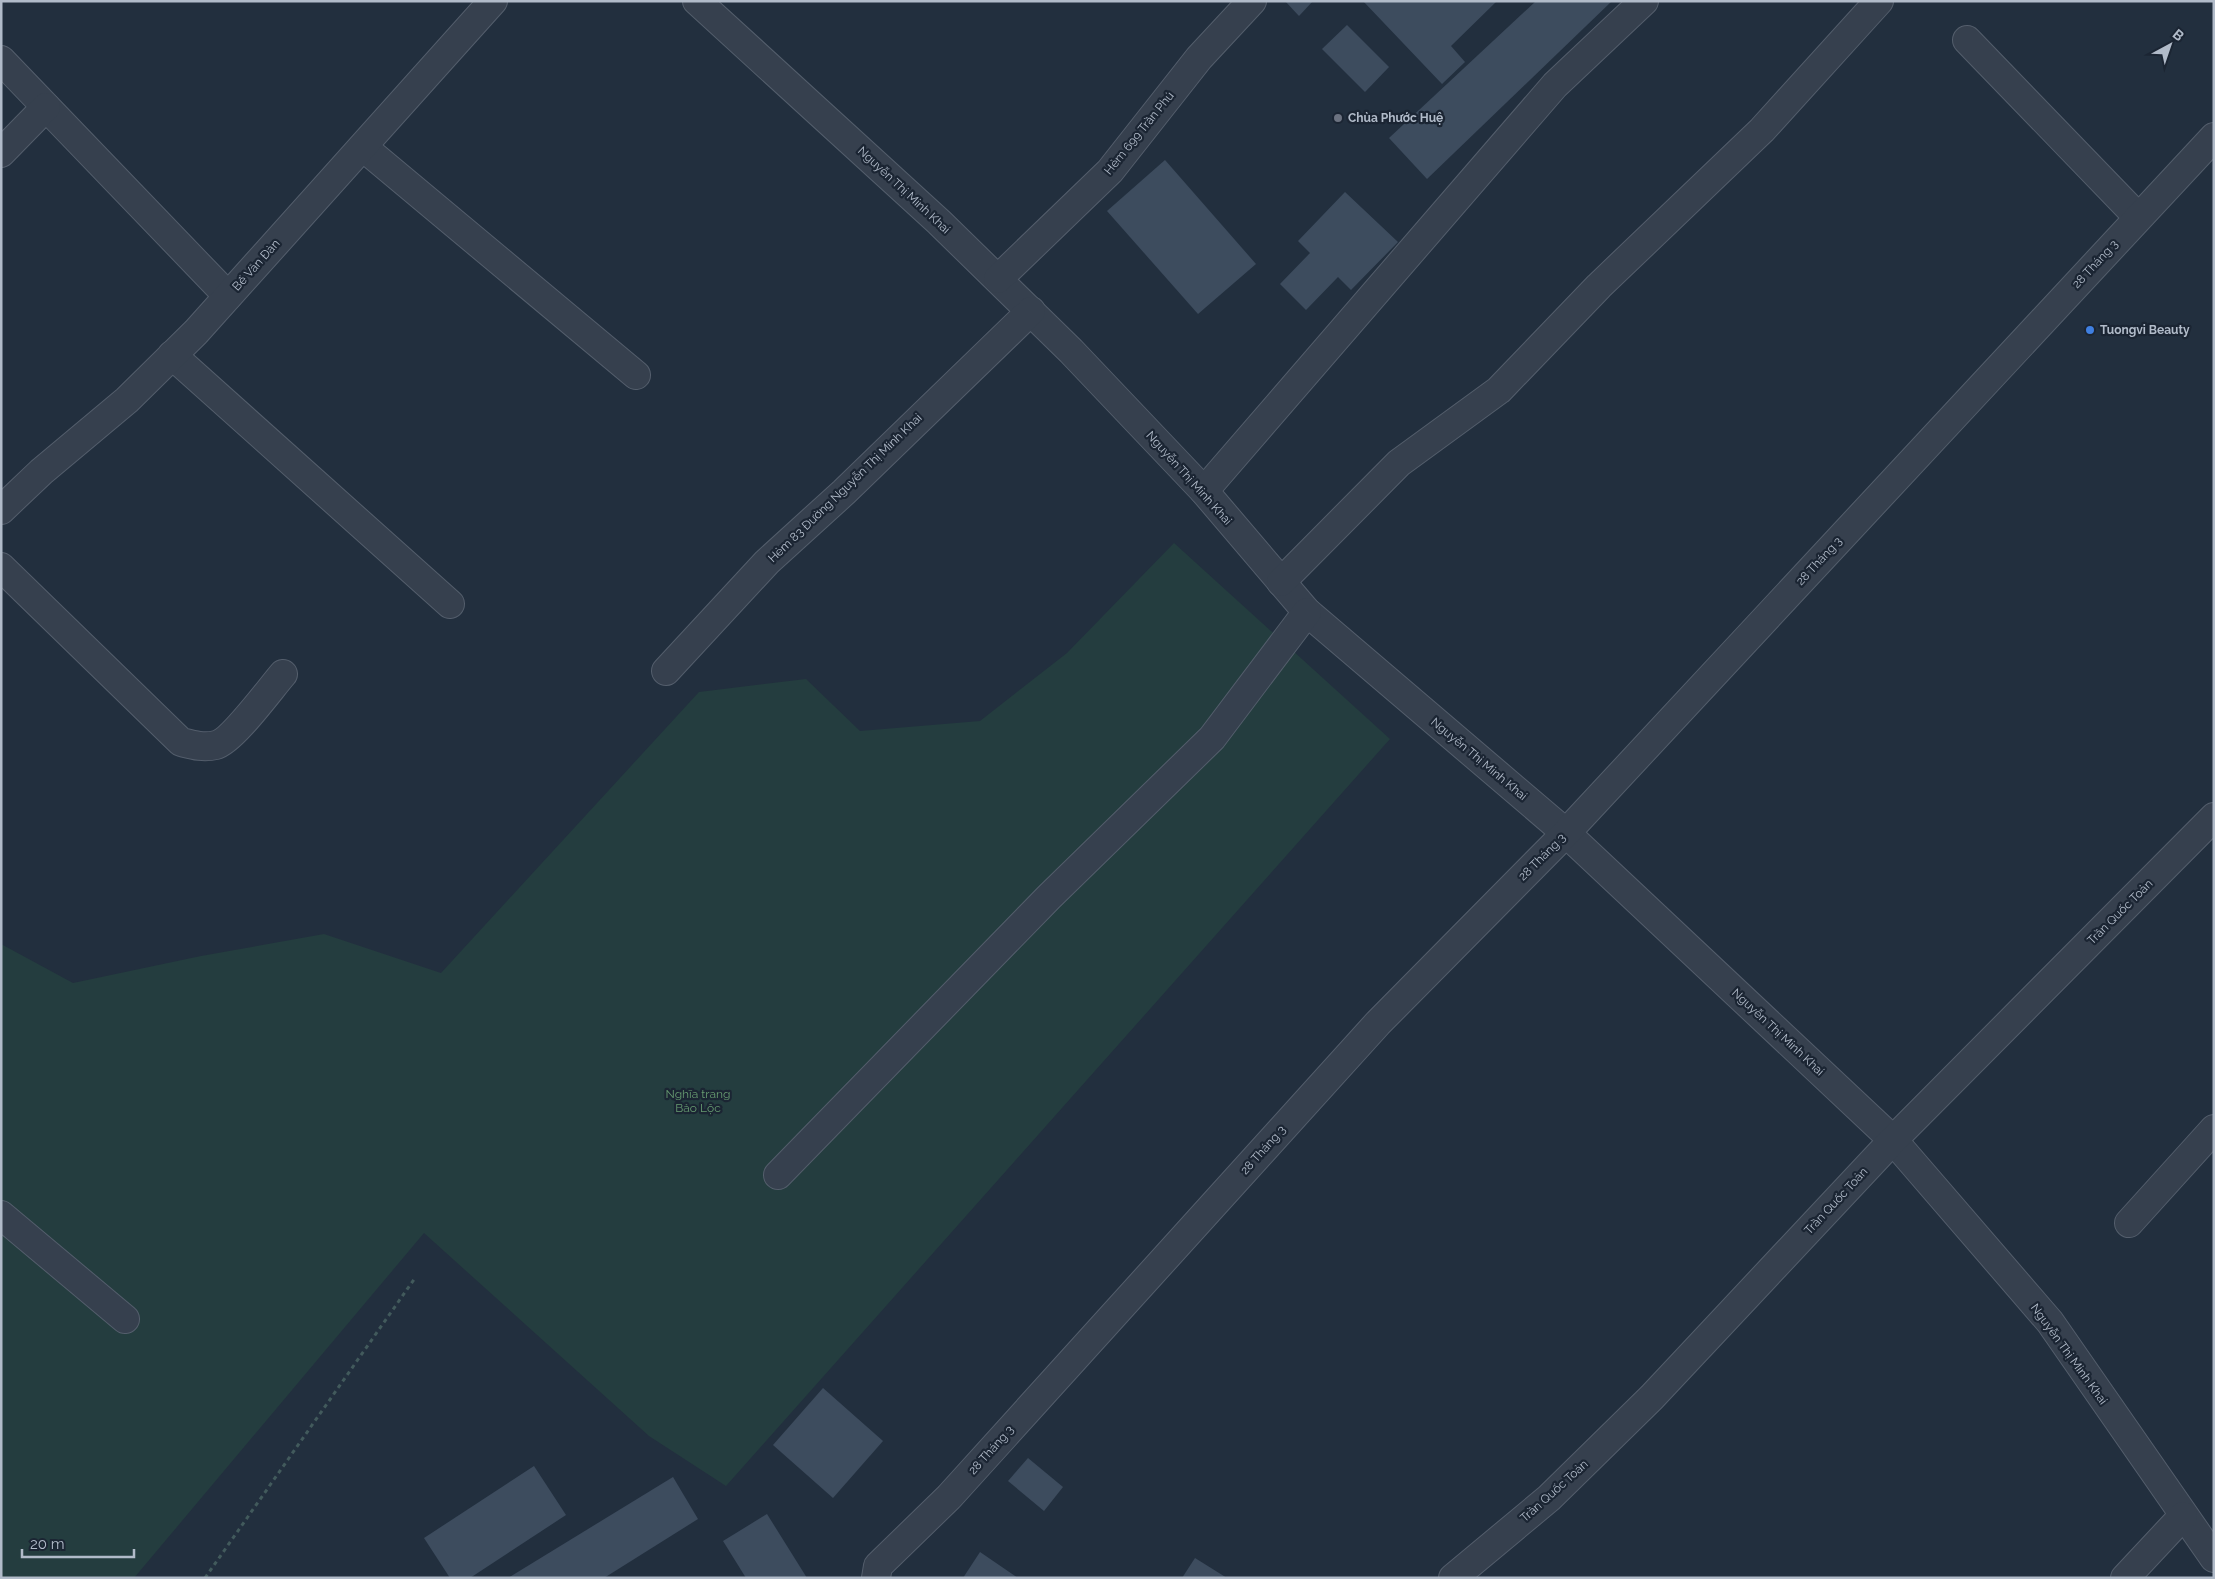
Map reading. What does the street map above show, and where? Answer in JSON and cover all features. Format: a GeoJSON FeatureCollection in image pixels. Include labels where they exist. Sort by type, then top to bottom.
{"type":"FeatureCollection","features":[{"type":"Feature","properties":{"kind":"street","name":"Bế Văn Đàn"},"geometry":{"type":"LineString","coordinates":[[1,510],[41,472],[127,400],[196,332],[493,1]]}},
{"type":"Feature","properties":{"kind":"street","name":"Nguyễn Thị Minh Khai"},"geometry":{"type":"LineString","coordinates":[[697,1],[940,222],[1071,351],[1204,491],[1307,612],[1566,832],[1893,1140],[2050,1322],[2214,1558]]}},
{"type":"Feature","properties":{"kind":"street","name":"Hẻm 699 Trần Phú"},"geometry":{"type":"LineString","coordinates":[[998,279],[1110,171],[1199,58],[1252,1]]}},
{"type":"Feature","properties":{"kind":"street"},"geometry":{"type":"LineString","coordinates":[[1204,491],[1555,85],[1644,1]]}},
{"type":"Feature","properties":{"kind":"street"},"geometry":{"type":"LineString","coordinates":[[1281,582],[1399,463],[1499,390],[1599,286],[1762,130],[1879,1]]}},
{"type":"Feature","properties":{"kind":"street"},"geometry":{"type":"LineString","coordinates":[[1967,40],[2138,217]]}},
{"type":"Feature","properties":{"kind":"street"},"geometry":{"type":"LineString","coordinates":[[1,60],[228,296]]}},
{"type":"Feature","properties":{"kind":"street"},"geometry":{"type":"LineString","coordinates":[[1,152],[46,107]]}},
{"type":"Feature","properties":{"kind":"street","name":"28 Tháng 3"},"geometry":{"type":"LineString","coordinates":[[876,1578],[878,1566],[949,1497],[1378,1023],[1566,832],[2214,137]]}},
{"type":"Feature","properties":{"kind":"street"},"geometry":{"type":"LineString","coordinates":[[363,146],[636,375]]}},
{"type":"Feature","properties":{"kind":"street","name":"Hẻm 83 Đường Nguyễn Thị Minh Khai"},"geometry":{"type":"LineString","coordinates":[[666,671],[767,562],[844,492],[1030,311]]}},
{"type":"Feature","properties":{"kind":"street"},"geometry":{"type":"LineString","coordinates":[[172,355],[450,604]]}},
{"type":"Feature","properties":{"kind":"street"},"geometry":{"type":"LineString","coordinates":[[1,568],[181,742],[202,747],[218,744],[239,726],[283,674]]}},
{"type":"Feature","properties":{"kind":"street"},"geometry":{"type":"LineString","coordinates":[[778,1175],[1049,897],[1212,738],[1307,612]]}},
{"type":"Feature","properties":{"kind":"street","name":"Trần Quốc Toản"},"geometry":{"type":"LineString","coordinates":[[1470,1572],[1652,1397],[1893,1140],[2214,818]]}},
{"type":"Feature","properties":{"kind":"street"},"geometry":{"type":"LineString","coordinates":[[2129,1223],[2214,1129]]}},
{"type":"Feature","properties":{"kind":"street"},"geometry":{"type":"LineString","coordinates":[[1,1215],[125,1319]]}},
{"type":"Feature","properties":{"kind":"street"},"geometry":{"type":"LineString","coordinates":[[2125,1578],[2183,1516]]}},
{"type":"Feature","properties":{"kind":"path"},"geometry":{"type":"LineString","coordinates":[[204,1578],[415,1278]]}},
{"type":"Feature","properties":{"kind":"green space","name":"Nghĩa trang Bảo Lộc"},"geometry":{"type":"Polygon","coordinates":[[[1174,543],[1390,739],[726,1486],[649,1436],[424,1233],[134,1578],[1,1578],[1,944],[73,983],[201,956],[324,934],[441,973],[699,692],[806,679],[860,731],[980,721],[1067,653],[1174,543]]]}},
{"type":"Feature","properties":{"kind":"building"},"geometry":{"type":"Polygon","coordinates":[[[1285,1],[1313,1],[1299,16],[1285,1]]]}},
{"type":"Feature","properties":{"kind":"building"},"geometry":{"type":"Polygon","coordinates":[[[1363,1],[1497,1],[1451,46],[1465,62],[1442,84],[1363,1]]]}},
{"type":"Feature","properties":{"kind":"building"},"geometry":{"type":"Polygon","coordinates":[[[1536,1],[1612,1],[1427,179],[1389,138],[1536,1]]]}},
{"type":"Feature","properties":{"kind":"building"},"geometry":{"type":"Polygon","coordinates":[[[1347,25],[1389,67],[1365,92],[1322,49],[1347,25]]]}},
{"type":"Feature","properties":{"kind":"building"},"geometry":{"type":"Polygon","coordinates":[[[1165,160],[1256,264],[1198,314],[1107,211],[1165,160]]]}},
{"type":"Feature","properties":{"kind":"building"},"geometry":{"type":"Polygon","coordinates":[[[1345,192],[1398,242],[1351,290],[1338,277],[1306,310],[1280,284],[1310,253],[1298,241],[1345,192]]]}},
{"type":"Feature","properties":{"kind":"building"},"geometry":{"type":"Polygon","coordinates":[[[823,1388],[883,1441],[833,1498],[773,1445],[823,1388]]]}},
{"type":"Feature","properties":{"kind":"building"},"geometry":{"type":"Polygon","coordinates":[[[1028,1458],[1063,1487],[1044,1511],[1008,1481],[1028,1458]]]}},
{"type":"Feature","properties":{"kind":"building"},"geometry":{"type":"Polygon","coordinates":[[[534,1466],[566,1515],[470,1578],[450,1578],[424,1538],[534,1466]]]}},
{"type":"Feature","properties":{"kind":"building"},"geometry":{"type":"Polygon","coordinates":[[[673,1477],[698,1519],[604,1578],[508,1578],[673,1477]]]}},
{"type":"Feature","properties":{"kind":"building"},"geometry":{"type":"Polygon","coordinates":[[[767,1514],[807,1578],[746,1578],[723,1541],[767,1514]]]}},
{"type":"Feature","properties":{"kind":"building"},"geometry":{"type":"Polygon","coordinates":[[[980,1552],[1018,1578],[963,1578],[980,1552]]]}},
{"type":"Feature","properties":{"kind":"building"},"geometry":{"type":"Polygon","coordinates":[[[1195,1558],[1227,1578],[1182,1578],[1195,1558]]]}},
{"type":"Feature","properties":{"kind":"place","name":"Chùa Phước Huệ"},"geometry":{"type":"Point","coordinates":[1338,118]}},
{"type":"Feature","properties":{"kind":"place","name":"Tuongvi Beauty"},"geometry":{"type":"Point","coordinates":[2090,330]}}]}
